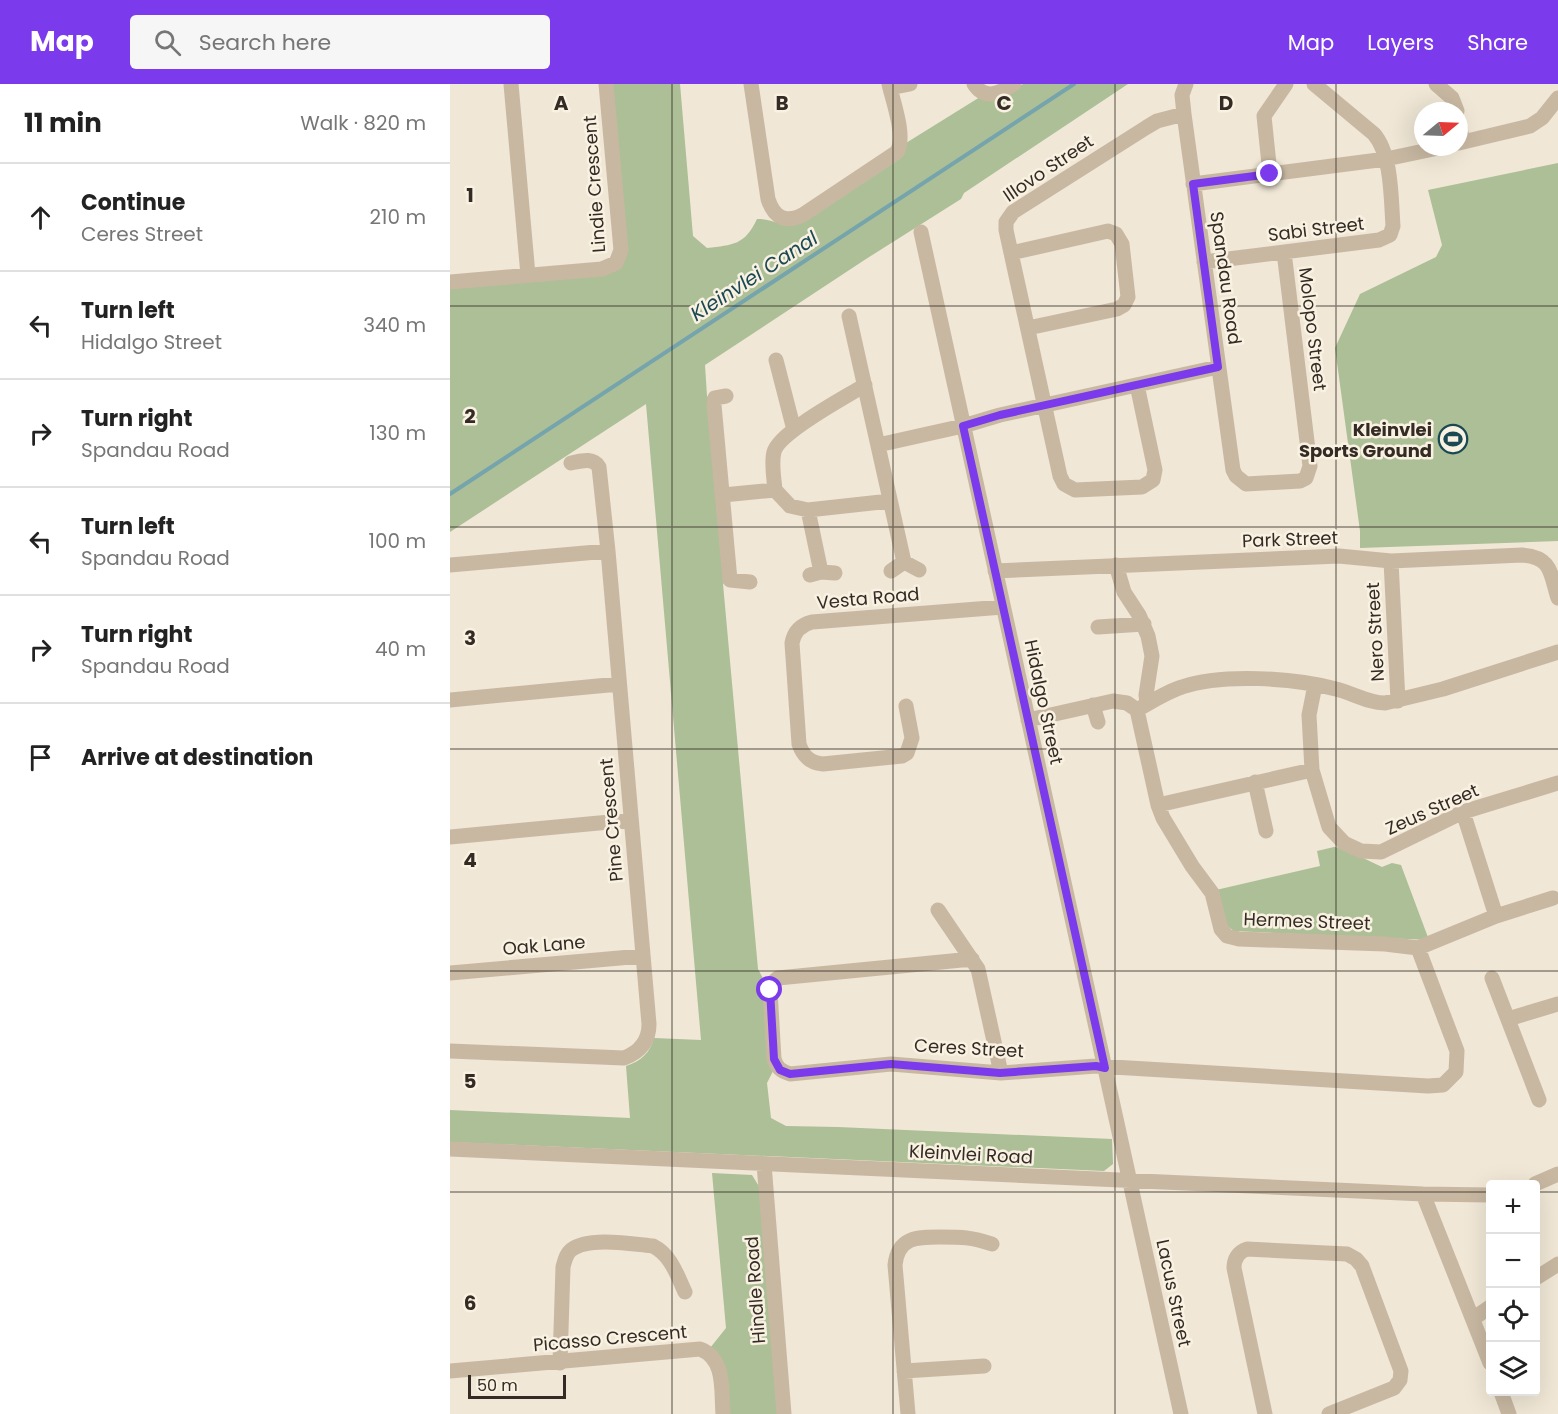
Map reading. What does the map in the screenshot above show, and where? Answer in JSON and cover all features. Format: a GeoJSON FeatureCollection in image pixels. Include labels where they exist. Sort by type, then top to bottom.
{"type":"FeatureCollection","features":[{"type":"Feature","properties":{"kind":"street"},"geometry":{"type":"LineString","coordinates":[[511,84],[528,275]]}},
{"type":"Feature","properties":{"kind":"street","name":"Lindie Crescent"},"geometry":{"type":"LineString","coordinates":[[450,282],[607,268],[619,259],[621,250],[606,84]]}},
{"type":"Feature","properties":{"kind":"street"},"geometry":{"type":"LineString","coordinates":[[751,84],[768,199],[771,210],[779,217],[798,217],[804,214],[897,152],[901,134],[890,86],[910,84]]}},
{"type":"Feature","properties":{"kind":"street"},"geometry":{"type":"LineString","coordinates":[[974,84],[984,94],[992,95],[1014,84]]}},
{"type":"Feature","properties":{"kind":"street","name":"Spandau Road"},"geometry":{"type":"LineString","coordinates":[[878,445],[1218,367],[1184,114],[1182,95],[1186,84]]}},
{"type":"Feature","properties":{"kind":"street"},"geometry":{"type":"LineString","coordinates":[[1270,174],[1264,116],[1287,84]]}},
{"type":"Feature","properties":{"kind":"street"},"geometry":{"type":"LineString","coordinates":[[1314,84],[1374,134],[1382,144],[1386,159]]}},
{"type":"Feature","properties":{"kind":"street"},"geometry":{"type":"LineString","coordinates":[[1436,84],[1454,102]]}},
{"type":"Feature","properties":{"kind":"street"},"geometry":{"type":"LineString","coordinates":[[1468,140],[1530,126],[1542,118],[1558,98]]}},
{"type":"Feature","properties":{"kind":"street","name":"Illovo Street"},"geometry":{"type":"LineString","coordinates":[[1137,385],[1155,470],[1153,480],[1142,487],[1075,490],[1067,487],[1060,476],[1006,226],[1013,212],[1157,121],[1184,114]]}},
{"type":"Feature","properties":{"kind":"street"},"geometry":{"type":"LineString","coordinates":[[1193,184],[1386,159],[1414,153]]}},
{"type":"Feature","properties":{"kind":"street","name":"Sabi Street"},"geometry":{"type":"LineString","coordinates":[[1204,262],[1387,238],[1393,231],[1393,226],[1386,159]]}},
{"type":"Feature","properties":{"kind":"street"},"geometry":{"type":"LineString","coordinates":[[1011,252],[1108,231],[1116,234],[1122,244],[1128,292],[1124,305],[1117,309],[1028,328]]}},
{"type":"Feature","properties":{"kind":"street","name":"Hidalgo Street"},"geometry":{"type":"LineString","coordinates":[[921,232],[1130,1180]]}},
{"type":"Feature","properties":{"kind":"street","name":"Molopo Street"},"geometry":{"type":"LineString","coordinates":[[1218,367],[1233,470],[1236,476],[1246,484],[1294,482],[1306,478],[1310,466],[1284,252]]}},
{"type":"Feature","properties":{"kind":"street"},"geometry":{"type":"LineString","coordinates":[[849,316],[904,562],[919,570]]}},
{"type":"Feature","properties":{"kind":"street"},"geometry":{"type":"LineString","coordinates":[[776,360],[794,430]]}},
{"type":"Feature","properties":{"kind":"street"},"geometry":{"type":"LineString","coordinates":[[865,385],[784,438],[774,450],[775,490],[790,506],[808,510],[890,501]]}},
{"type":"Feature","properties":{"kind":"street"},"geometry":{"type":"LineString","coordinates":[[726,396],[715,398],[714,405],[730,580],[750,582]]}},
{"type":"Feature","properties":{"kind":"street","name":"Pine Crescent"},"geometry":{"type":"LineString","coordinates":[[450,1051],[618,1058],[631,1056],[641,1048],[649,1030],[599,466],[591,460],[571,463]]}},
{"type":"Feature","properties":{"kind":"street"},"geometry":{"type":"LineString","coordinates":[[723,495],[775,490]]}},
{"type":"Feature","properties":{"kind":"street"},"geometry":{"type":"LineString","coordinates":[[808,510],[822,573]]}},
{"type":"Feature","properties":{"kind":"street"},"geometry":{"type":"LineString","coordinates":[[450,565],[608,551]]}},
{"type":"Feature","properties":{"kind":"street","name":"Park Street"},"geometry":{"type":"LineString","coordinates":[[995,571],[1339,556],[1390,561],[1522,555],[1536,556],[1546,564],[1558,598]]}},
{"type":"Feature","properties":{"kind":"street","name":"Nero Street"},"geometry":{"type":"LineString","coordinates":[[1390,561],[1398,701]]}},
{"type":"Feature","properties":{"kind":"street"},"geometry":{"type":"LineString","coordinates":[[891,571],[904,562]]}},
{"type":"Feature","properties":{"kind":"street","name":"Hermes Street"},"geometry":{"type":"LineString","coordinates":[[1116,565],[1124,592],[1144,624],[1152,656],[1142,707],[1158,805],[1192,866],[1212,893],[1221,929],[1227,936],[1239,939],[1385,944],[1418,948]]}},
{"type":"Feature","properties":{"kind":"street","name":"Vesta Road"},"geometry":{"type":"LineString","coordinates":[[906,706],[912,738],[907,753],[902,756],[823,764],[807,758],[800,744],[792,643],[795,633],[812,622],[1003,606]]}},
{"type":"Feature","properties":{"kind":"street"},"geometry":{"type":"LineString","coordinates":[[1098,627],[1144,624]]}},
{"type":"Feature","properties":{"kind":"street"},"geometry":{"type":"LineString","coordinates":[[1028,720],[1118,701],[1142,707],[1180,687],[1216,680],[1285,679],[1337,689],[1375,703],[1385,704],[1443,689],[1558,652]]}},
{"type":"Feature","properties":{"kind":"street"},"geometry":{"type":"LineString","coordinates":[[450,700],[619,684]]}},
{"type":"Feature","properties":{"kind":"street","name":"Zeus Street"},"geometry":{"type":"LineString","coordinates":[[1315,685],[1309,715],[1312,770],[1329,827],[1344,843],[1361,851],[1381,852],[1463,812],[1558,783]]}},
{"type":"Feature","properties":{"kind":"street"},"geometry":{"type":"LineString","coordinates":[[1093,705],[1098,722]]}},
{"type":"Feature","properties":{"kind":"street"},"geometry":{"type":"LineString","coordinates":[[1158,805],[1312,770]]}},
{"type":"Feature","properties":{"kind":"street"},"geometry":{"type":"LineString","coordinates":[[1255,782],[1266,831]]}},
{"type":"Feature","properties":{"kind":"street"},"geometry":{"type":"LineString","coordinates":[[1463,812],[1496,916]]}},
{"type":"Feature","properties":{"kind":"street"},"geometry":{"type":"LineString","coordinates":[[450,837],[631,820]]}},
{"type":"Feature","properties":{"kind":"street"},"geometry":{"type":"LineString","coordinates":[[1418,948],[1496,916],[1553,898]]}},
{"type":"Feature","properties":{"kind":"street"},"geometry":{"type":"LineString","coordinates":[[938,910],[972,959],[980,975],[1000,1073]]}},
{"type":"Feature","properties":{"kind":"street","name":"Ceres Street"},"geometry":{"type":"LineString","coordinates":[[972,959],[778,978],[770,985],[774,1059],[780,1070],[790,1074],[891,1064],[1000,1073],[1096,1066],[1428,1086],[1443,1084],[1456,1072],[1457,1051],[1418,948]]}},
{"type":"Feature","properties":{"kind":"street","name":"Oak Lane"},"geometry":{"type":"LineString","coordinates":[[450,973],[642,956]]}},
{"type":"Feature","properties":{"kind":"street"},"geometry":{"type":"LineString","coordinates":[[1492,978],[1539,1100]]}},
{"type":"Feature","properties":{"kind":"street"},"geometry":{"type":"LineString","coordinates":[[1508,1019],[1558,1004]]}},
{"type":"Feature","properties":{"kind":"street","name":"Kleinvlei Road"},"geometry":{"type":"LineString","coordinates":[[450,1149],[1423,1194],[1486,1195]]}},
{"type":"Feature","properties":{"kind":"street","name":"Hindle Road"},"geometry":{"type":"LineString","coordinates":[[764,1164],[784,1414]]}},
{"type":"Feature","properties":{"kind":"street"},"geometry":{"type":"LineString","coordinates":[[1540,1183],[1558,1174]]}},
{"type":"Feature","properties":{"kind":"street","name":"Lacus Street"},"geometry":{"type":"LineString","coordinates":[[1130,1180],[1181,1414]]}},
{"type":"Feature","properties":{"kind":"street"},"geometry":{"type":"LineString","coordinates":[[1423,1194],[1486,1350]]}},
{"type":"Feature","properties":{"kind":"street"},"geometry":{"type":"LineString","coordinates":[[908,1414],[895,1265],[899,1250],[906,1242],[916,1237],[969,1237],[992,1244]]}},
{"type":"Feature","properties":{"kind":"street"},"geometry":{"type":"LineString","coordinates":[[560,1363],[563,1267],[566,1255],[572,1249],[596,1242],[653,1246],[661,1250],[669,1260],[685,1292]]}},
{"type":"Feature","properties":{"kind":"street"},"geometry":{"type":"LineString","coordinates":[[1265,1414],[1234,1268],[1235,1259],[1240,1252],[1247,1249],[1347,1254],[1356,1258],[1362,1266],[1402,1376],[1394,1388],[1329,1414]]}},
{"type":"Feature","properties":{"kind":"street"},"geometry":{"type":"LineString","coordinates":[[1540,1275],[1558,1264]]}},
{"type":"Feature","properties":{"kind":"street"},"geometry":{"type":"LineString","coordinates":[[1474,1318],[1486,1310]]}},
{"type":"Feature","properties":{"kind":"street","name":"Picasso Crescent"},"geometry":{"type":"LineString","coordinates":[[450,1371],[700,1349],[718,1364],[723,1414]]}},
{"type":"Feature","properties":{"kind":"street"},"geometry":{"type":"LineString","coordinates":[[904,1371],[984,1366]]}},
{"type":"Feature","properties":{"kind":"street"},"geometry":{"type":"LineString","coordinates":[[1502,1396],[1509,1414]]}},
{"type":"Feature","properties":{"kind":"green space"},"geometry":{"type":"Polygon","coordinates":[[[611,84],[680,84],[693,236],[707,248],[724,246],[743,239],[757,219],[785,224],[804,221],[899,159],[906,143],[980,97],[1006,95],[1023,84],[1128,84],[964,193],[961,199],[705,365],[707,396],[710,398],[726,581],[723,584],[758,969],[766,984],[773,1071],[767,1083],[771,1118],[786,1126],[1112,1139],[1113,1164],[1104,1171],[450,1142],[450,1110],[630,1118],[626,1066],[644,1056],[654,1038],[701,1040],[646,404],[450,532],[450,287],[616,269],[611,84]]]}},
{"type":"Feature","properties":{"kind":"green space","name":"Kleinvlei Sports Ground"},"geometry":{"type":"Polygon","coordinates":[[[1558,163],[1558,541],[1360,548],[1360,531],[1335,348],[1360,294],[1436,257],[1442,245],[1428,190],[1558,163]]]}},
{"type":"Feature","properties":{"kind":"green space"},"geometry":{"type":"Polygon","coordinates":[[[1334,847],[1342,848],[1382,867],[1392,863],[1401,865],[1429,940],[1234,931],[1226,925],[1216,890],[1320,866],[1317,851],[1334,847]]]}},
{"type":"Feature","properties":{"kind":"green space"},"geometry":{"type":"Polygon","coordinates":[[[712,1173],[752,1175],[760,1188],[779,1414],[729,1414],[710,1348],[726,1328],[712,1173]]]}},
{"type":"Feature","properties":{"kind":"waterway","name":"Kleinvlei Canal"},"geometry":{"type":"LineString","coordinates":[[450,494],[1074,84]]}},
{"type":"Feature","properties":{"kind":"place","name":"Kleinvlei Sports Ground"},"geometry":{"type":"Point","coordinates":[1453,439]}},
{"type":"Feature","properties":{"kind":"route"},"geometry":{"type":"LineString","coordinates":[[770,990],[774,1059],[780,1070],[790,1074],[891,1064],[1000,1073],[1096,1066],[1105,1068],[963,426],[1000,415],[1218,367],[1193,184],[1270,174]]}}]}
